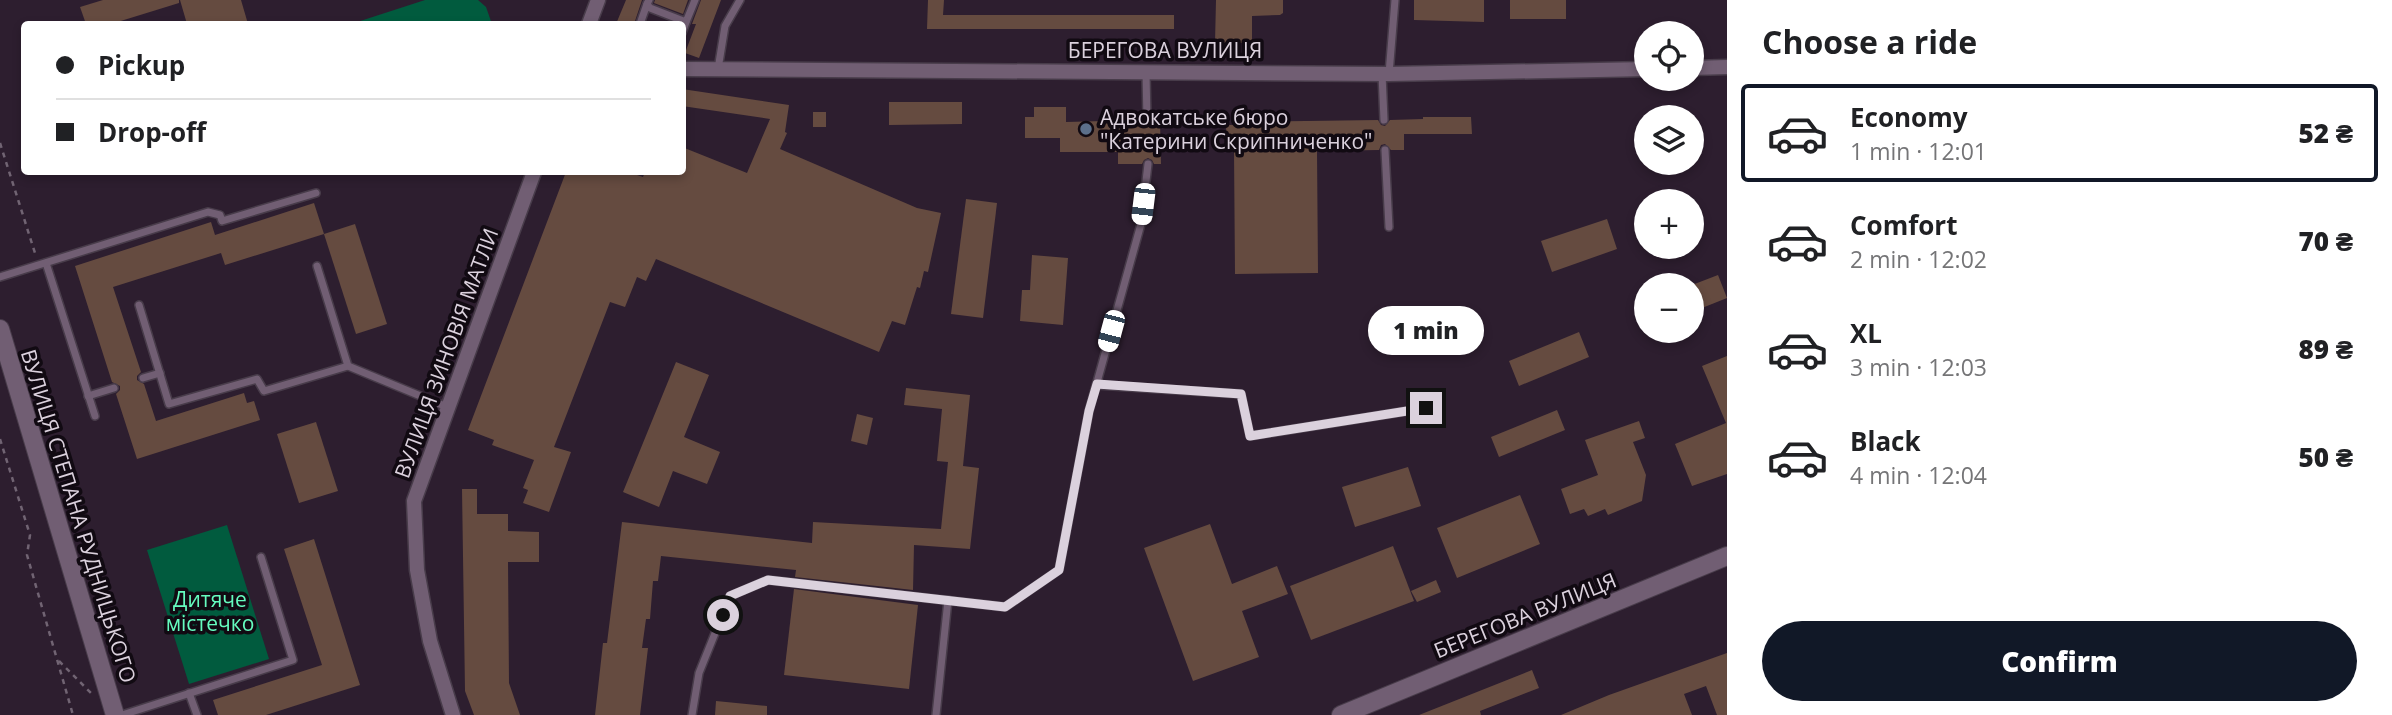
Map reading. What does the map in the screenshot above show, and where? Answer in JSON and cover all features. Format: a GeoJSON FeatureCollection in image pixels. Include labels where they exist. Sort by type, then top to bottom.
{"type":"FeatureCollection","features":[{"type":"Feature","properties":{"kind":"street"},"geometry":{"type":"LineString","coordinates":[[590,21],[598,0]]}},
{"type":"Feature","properties":{"kind":"street"},"geometry":{"type":"LineString","coordinates":[[1704,68],[1727,67]]}},
{"type":"Feature","properties":{"kind":"street","name":"БЕРЕГОВА ВУЛИЦЯ"},"geometry":{"type":"LineString","coordinates":[[686,69],[1385,74],[1634,69]]}},
{"type":"Feature","properties":{"kind":"street","name":"ВУЛИЦЯ ЗИНОВІЯ МАТЛИ"},"geometry":{"type":"LineString","coordinates":[[453,715],[425,618],[417,570],[414,501],[533,175]]}},
{"type":"Feature","properties":{"kind":"street","name":"ВУЛИЦЯ СТЕПАНА РУДНИЦЬКОГО"},"geometry":{"type":"LineString","coordinates":[[0,329],[115,715]]}},
{"type":"Feature","properties":{"kind":"street","name":"БЕРЕГОВА ВУЛИЦЯ"},"geometry":{"type":"LineString","coordinates":[[1341,715],[1727,556]]}},
{"type":"Feature","properties":{"kind":"lane"},"geometry":{"type":"LineString","coordinates":[[686,22],[695,0]]}},
{"type":"Feature","properties":{"kind":"lane"},"geometry":{"type":"LineString","coordinates":[[718,69],[724,26],[740,0]]}},
{"type":"Feature","properties":{"kind":"lane"},"geometry":{"type":"LineString","coordinates":[[1384,120],[1385,74],[1395,0]]}},
{"type":"Feature","properties":{"kind":"lane"},"geometry":{"type":"LineString","coordinates":[[648,2],[650,8],[683,21]]}},
{"type":"Feature","properties":{"kind":"lane"},"geometry":{"type":"LineString","coordinates":[[640,21],[648,2]]}},
{"type":"Feature","properties":{"kind":"lane"},"geometry":{"type":"LineString","coordinates":[[1146,72],[1147,120]]}},
{"type":"Feature","properties":{"kind":"lane"},"geometry":{"type":"LineString","coordinates":[[1385,150],[1389,227]]}},
{"type":"Feature","properties":{"kind":"lane"},"geometry":{"type":"LineString","coordinates":[[692,715],[699,673],[730,596],[768,580],[1005,607],[1059,570],[1089,411],[1141,224],[1147,164]]}},
{"type":"Feature","properties":{"kind":"lane"},"geometry":{"type":"LineString","coordinates":[[0,277],[208,212],[220,215],[222,222],[316,193]]}},
{"type":"Feature","properties":{"kind":"lane"},"geometry":{"type":"LineString","coordinates":[[42,264],[95,416]]}},
{"type":"Feature","properties":{"kind":"lane"},"geometry":{"type":"LineString","coordinates":[[317,266],[348,366]]}},
{"type":"Feature","properties":{"kind":"lane"},"geometry":{"type":"LineString","coordinates":[[139,305],[169,404],[257,379],[264,391],[348,366],[447,407]]}},
{"type":"Feature","properties":{"kind":"lane"},"geometry":{"type":"LineString","coordinates":[[143,378],[160,373]]}},
{"type":"Feature","properties":{"kind":"lane"},"geometry":{"type":"LineString","coordinates":[[1097,384],[1241,394],[1250,436],[1426,408]]}},
{"type":"Feature","properties":{"kind":"lane"},"geometry":{"type":"LineString","coordinates":[[89,396],[114,388]]}},
{"type":"Feature","properties":{"kind":"lane"},"geometry":{"type":"LineString","coordinates":[[122,715],[293,660],[261,557]]}},
{"type":"Feature","properties":{"kind":"lane"},"geometry":{"type":"LineString","coordinates":[[936,715],[947,600]]}},
{"type":"Feature","properties":{"kind":"lane"},"geometry":{"type":"LineString","coordinates":[[189,694],[197,715]]}},
{"type":"Feature","properties":{"kind":"path"},"geometry":{"type":"LineString","coordinates":[[0,143],[42,264]]}},
{"type":"Feature","properties":{"kind":"path"},"geometry":{"type":"LineString","coordinates":[[0,439],[30,535],[27,555],[73,715]]}},
{"type":"Feature","properties":{"kind":"path"},"geometry":{"type":"LineString","coordinates":[[57,659],[94,696]]}},
{"type":"Feature","properties":{"kind":"green space"},"geometry":{"type":"Polygon","coordinates":[[[425,0],[478,0],[486,7],[491,21],[360,21],[425,0]]]}},
{"type":"Feature","properties":{"kind":"green space","name":"Дитяче містечко"},"geometry":{"type":"Polygon","coordinates":[[[227,525],[269,659],[189,684],[147,550],[227,525]]]}},
{"type":"Feature","properties":{"kind":"building"},"geometry":{"type":"Polygon","coordinates":[[[103,0],[179,0],[179,3],[121,21],[85,21],[80,7],[103,0]]]}},
{"type":"Feature","properties":{"kind":"building"},"geometry":{"type":"Polygon","coordinates":[[[180,0],[241,0],[247,21],[186,21],[180,0]]]}},
{"type":"Feature","properties":{"kind":"building"},"geometry":{"type":"Polygon","coordinates":[[[626,0],[642,0],[635,21],[617,21],[626,0]]]}},
{"type":"Feature","properties":{"kind":"building"},"geometry":{"type":"Polygon","coordinates":[[[655,0],[688,0],[683,14],[654,3],[655,0]]]}},
{"type":"Feature","properties":{"kind":"building"},"geometry":{"type":"Polygon","coordinates":[[[701,0],[721,0],[699,58],[686,53],[696,24],[692,24],[701,0]]]}},
{"type":"Feature","properties":{"kind":"building"},"geometry":{"type":"Polygon","coordinates":[[[928,0],[944,0],[943,15],[1174,15],[1174,29],[927,29],[928,0]]]}},
{"type":"Feature","properties":{"kind":"building"},"geometry":{"type":"Polygon","coordinates":[[[1216,0],[1283,0],[1283,13],[1252,16],[1252,43],[1215,43],[1216,0]]]}},
{"type":"Feature","properties":{"kind":"building"},"geometry":{"type":"Polygon","coordinates":[[[1414,0],[1484,0],[1484,22],[1414,20],[1414,0]]]}},
{"type":"Feature","properties":{"kind":"building"},"geometry":{"type":"Polygon","coordinates":[[[1510,0],[1566,0],[1566,19],[1510,19],[1510,0]]]}},
{"type":"Feature","properties":{"kind":"building"},"geometry":{"type":"Polygon","coordinates":[[[686,90],[789,105],[787,133],[780,149],[917,208],[941,213],[928,272],[924,271],[920,288],[917,287],[905,325],[892,321],[879,352],[656,259],[646,281],[637,277],[625,307],[610,302],[554,447],[571,452],[549,512],[523,503],[528,490],[523,488],[534,460],[492,445],[494,440],[468,430],[565,175],[686,175],[686,149],[747,173],[770,119],[686,107],[686,90]]]}},
{"type":"Feature","properties":{"kind":"building"},"geometry":{"type":"Polygon","coordinates":[[[889,102],[962,102],[962,124],[889,125],[889,102]]]}},
{"type":"Feature","properties":{"kind":"building"},"geometry":{"type":"Polygon","coordinates":[[[1034,107],[1066,107],[1066,122],[1141,120],[1146,126],[1151,125],[1153,120],[1160,120],[1161,164],[1154,164],[1148,158],[1142,164],[1118,164],[1118,152],[1060,152],[1060,138],[1025,138],[1025,117],[1034,117],[1034,107]]]}},
{"type":"Feature","properties":{"kind":"building"},"geometry":{"type":"Polygon","coordinates":[[[813,112],[826,112],[826,127],[813,127],[813,112]]]}},
{"type":"Feature","properties":{"kind":"building"},"geometry":{"type":"Polygon","coordinates":[[[1471,117],[1472,134],[1404,134],[1404,150],[1391,150],[1385,144],[1381,145],[1379,150],[1317,151],[1318,273],[1235,274],[1234,151],[1227,151],[1226,125],[1237,125],[1237,122],[1378,120],[1385,126],[1390,120],[1471,117]]]}},
{"type":"Feature","properties":{"kind":"building"},"geometry":{"type":"Polygon","coordinates":[[[966,199],[997,203],[983,318],[951,314],[966,199]]]}},
{"type":"Feature","properties":{"kind":"building"},"geometry":{"type":"Polygon","coordinates":[[[314,203],[324,234],[225,265],[221,253],[113,287],[141,372],[137,380],[144,384],[156,421],[244,393],[247,403],[254,401],[260,420],[137,459],[116,394],[120,386],[112,382],[75,266],[211,222],[215,235],[314,203]]]}},
{"type":"Feature","properties":{"kind":"building"},"geometry":{"type":"Polygon","coordinates":[[[1607,219],[1617,249],[1552,272],[1541,241],[1607,219]]]}},
{"type":"Feature","properties":{"kind":"building"},"geometry":{"type":"Polygon","coordinates":[[[355,224],[387,324],[356,334],[324,234],[355,224]]]}},
{"type":"Feature","properties":{"kind":"building"},"geometry":{"type":"Polygon","coordinates":[[[1032,255],[1068,258],[1063,325],[1020,321],[1022,290],[1030,290],[1032,255]]]}},
{"type":"Feature","properties":{"kind":"building"},"geometry":{"type":"Polygon","coordinates":[[[1718,275],[1727,298],[1704,307],[1704,280],[1718,275]]]}},
{"type":"Feature","properties":{"kind":"building"},"geometry":{"type":"Polygon","coordinates":[[[1579,332],[1589,357],[1519,386],[1509,361],[1579,332]]]}},
{"type":"Feature","properties":{"kind":"building"},"geometry":{"type":"Polygon","coordinates":[[[1727,356],[1727,474],[1692,486],[1675,444],[1726,423],[1702,366],[1727,356]]]}},
{"type":"Feature","properties":{"kind":"building"},"geometry":{"type":"Polygon","coordinates":[[[676,362],[709,375],[684,437],[720,452],[707,484],[673,471],[659,507],[623,492],[676,362]]]}},
{"type":"Feature","properties":{"kind":"building"},"geometry":{"type":"Polygon","coordinates":[[[906,388],[970,395],[963,466],[979,468],[970,549],[914,545],[913,590],[795,577],[796,570],[661,556],[658,581],[653,581],[650,619],[646,619],[642,648],[648,648],[640,715],[595,715],[622,522],[812,543],[813,522],[941,529],[948,462],[937,461],[942,409],[904,405],[906,388]]]}},
{"type":"Feature","properties":{"kind":"building"},"geometry":{"type":"Polygon","coordinates":[[[1557,410],[1565,430],[1499,457],[1491,437],[1557,410]]]}},
{"type":"Feature","properties":{"kind":"building"},"geometry":{"type":"Polygon","coordinates":[[[857,414],[873,418],[867,445],[851,441],[857,414]]]}},
{"type":"Feature","properties":{"kind":"building"},"geometry":{"type":"Polygon","coordinates":[[[1639,421],[1645,438],[1633,442],[1646,475],[1642,501],[1608,515],[1605,509],[1588,516],[1584,509],[1570,514],[1561,489],[1598,475],[1585,440],[1639,421]]]}},
{"type":"Feature","properties":{"kind":"building"},"geometry":{"type":"Polygon","coordinates":[[[316,422],[338,491],[299,503],[277,434],[316,422]]]}},
{"type":"Feature","properties":{"kind":"building"},"geometry":{"type":"Polygon","coordinates":[[[1408,467],[1421,506],[1355,527],[1342,487],[1408,467]]]}},
{"type":"Feature","properties":{"kind":"building"},"geometry":{"type":"Polygon","coordinates":[[[462,489],[477,489],[477,514],[508,514],[508,531],[539,532],[539,562],[508,562],[509,683],[520,715],[474,715],[465,691],[462,489]]]}},
{"type":"Feature","properties":{"kind":"building"},"geometry":{"type":"Polygon","coordinates":[[[1520,495],[1540,544],[1457,578],[1437,528],[1520,495]]]}},
{"type":"Feature","properties":{"kind":"building"},"geometry":{"type":"Polygon","coordinates":[[[1210,524],[1232,584],[1277,566],[1288,594],[1242,611],[1259,657],[1193,681],[1144,548],[1210,524]]]}},
{"type":"Feature","properties":{"kind":"building"},"geometry":{"type":"Polygon","coordinates":[[[314,539],[360,685],[266,715],[218,715],[213,700],[322,665],[284,549],[314,539]]]}},
{"type":"Feature","properties":{"kind":"building"},"geometry":{"type":"Polygon","coordinates":[[[1393,546],[1414,601],[1311,640],[1290,586],[1393,546]]]}},
{"type":"Feature","properties":{"kind":"building"},"geometry":{"type":"Polygon","coordinates":[[[1436,580],[1441,592],[1417,602],[1411,591],[1436,580]]]}},
{"type":"Feature","properties":{"kind":"building"},"geometry":{"type":"Polygon","coordinates":[[[794,589],[918,605],[909,689],[784,675],[794,589]]]}},
{"type":"Feature","properties":{"kind":"building"},"geometry":{"type":"Polygon","coordinates":[[[1727,653],[1727,715],[1717,715],[1706,686],[1684,694],[1692,715],[1561,715],[1609,695],[1727,653]]]}},
{"type":"Feature","properties":{"kind":"building"},"geometry":{"type":"Polygon","coordinates":[[[1532,670],[1539,688],[1480,711],[1481,715],[1419,715],[1532,670]]]}},
{"type":"Feature","properties":{"kind":"building"},"geometry":{"type":"Polygon","coordinates":[[[716,701],[767,706],[767,715],[715,715],[716,701]]]}},
{"type":"Feature","properties":{"kind":"place","name":"Адвокатське бюро \"Катерини Скрипниченко\""},"geometry":{"type":"Point","coordinates":[1086,129]}},
{"type":"Feature","properties":{"kind":"route"},"geometry":{"type":"LineString","coordinates":[[723,615],[730,596],[768,580],[1005,607],[1059,570],[1089,411],[1097,384],[1241,394],[1250,436],[1426,408]]}}]}
